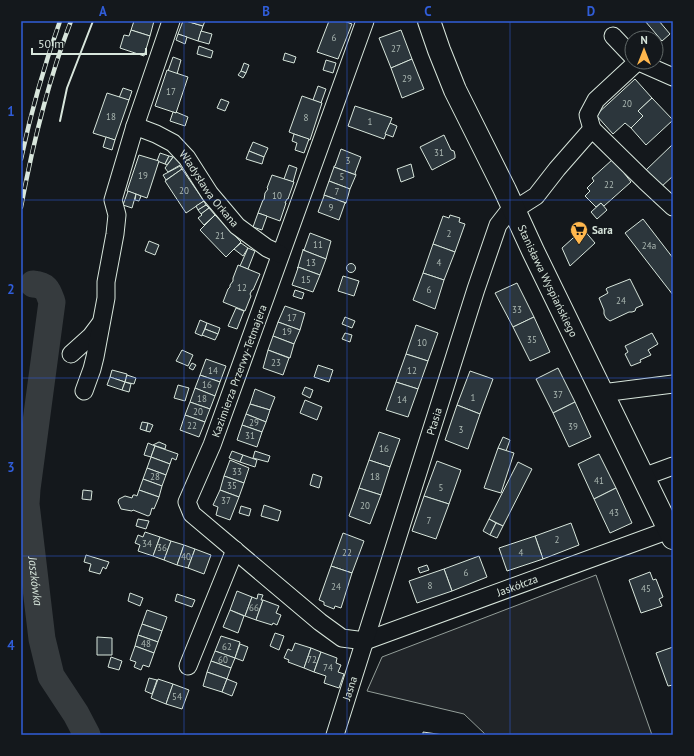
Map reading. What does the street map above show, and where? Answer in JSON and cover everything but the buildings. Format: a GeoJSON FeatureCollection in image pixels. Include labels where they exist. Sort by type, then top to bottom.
{"type":"FeatureCollection","features":[{"type":"Feature","properties":{"kind":"main road","name":"Stanisława Wyspiańskiego"},"geometry":{"type":"LineString","coordinates":[[429,21],[438,50],[455,90],[671,534]]}},
{"type":"Feature","properties":{"kind":"street"},"geometry":{"type":"LineString","coordinates":[[84,392],[92,369],[106,298],[106,282],[116,234],[117,214],[112,200],[135,126],[171,21]]}},
{"type":"Feature","properties":{"kind":"street","name":"Kazimierza Przerwy-Tetmajera"},"geometry":{"type":"LineString","coordinates":[[365,21],[212,445],[187,502],[192,514],[320,622],[342,638],[365,641]]}},
{"type":"Feature","properties":{"kind":"street"},"geometry":{"type":"LineString","coordinates":[[613,36],[624,48]]}},
{"type":"Feature","properties":{"kind":"street"},"geometry":{"type":"LineString","coordinates":[[629,70],[596,100],[588,115],[592,129],[645,181],[671,203]]}},
{"type":"Feature","properties":{"kind":"street"},"geometry":{"type":"LineString","coordinates":[[657,70],[673,77]]}},
{"type":"Feature","properties":{"kind":"street","name":"Władysława Orkana"},"geometry":{"type":"LineString","coordinates":[[135,126],[156,134],[173,143],[187,158],[210,194],[237,226],[267,248],[280,254]]}},
{"type":"Feature","properties":{"kind":"street","name":"Ptasia"},"geometry":{"type":"LineString","coordinates":[[365,641],[476,289],[498,225],[513,209],[536,196],[557,169],[592,129]]}},
{"type":"Feature","properties":{"kind":"street"},"geometry":{"type":"LineString","coordinates":[[71,354],[91,336],[100,324]]}},
{"type":"Feature","properties":{"kind":"street"},"geometry":{"type":"LineString","coordinates":[[602,393],[673,384]]}},
{"type":"Feature","properties":{"kind":"street"},"geometry":{"type":"LineString","coordinates":[[643,477],[673,466]]}},
{"type":"Feature","properties":{"kind":"street","name":"Jaskółcza"},"geometry":{"type":"LineString","coordinates":[[365,641],[671,534]]}},
{"type":"Feature","properties":{"kind":"street"},"geometry":{"type":"LineString","coordinates":[[188,666],[235,550]]}},
{"type":"Feature","properties":{"kind":"street","name":"Jasna"},"geometry":{"type":"LineString","coordinates":[[335,735],[365,641]]}},
{"type":"Feature","properties":{"kind":"shaded area"},"geometry":{"type":"Polygon","coordinates":[[[596,575],[652,735],[486,735],[464,714],[367,691],[382,657],[596,575]]]}},
{"type":"Feature","properties":{"kind":"waterway","name":"Jaszkówka"},"geometry":{"type":"LineString","coordinates":[[33,284],[44,287],[52,302],[26,504],[42,639],[51,676],[76,714],[87,735]]}},
{"type":"Feature","properties":{"kind":"railway"},"geometry":{"type":"LineString","coordinates":[[21,159],[38,89],[60,21]]}},
{"type":"Feature","properties":{"kind":"railway"},"geometry":{"type":"LineString","coordinates":[[21,207],[48,89],[71,21]]}},
{"type":"Feature","properties":{"kind":"wall"},"geometry":{"type":"LineString","coordinates":[[60,121],[67,88],[93,21]]}},
{"type":"Feature","properties":{"kind":"place","name":"Sara"},"geometry":{"type":"Point","coordinates":[579,245]}}]}
